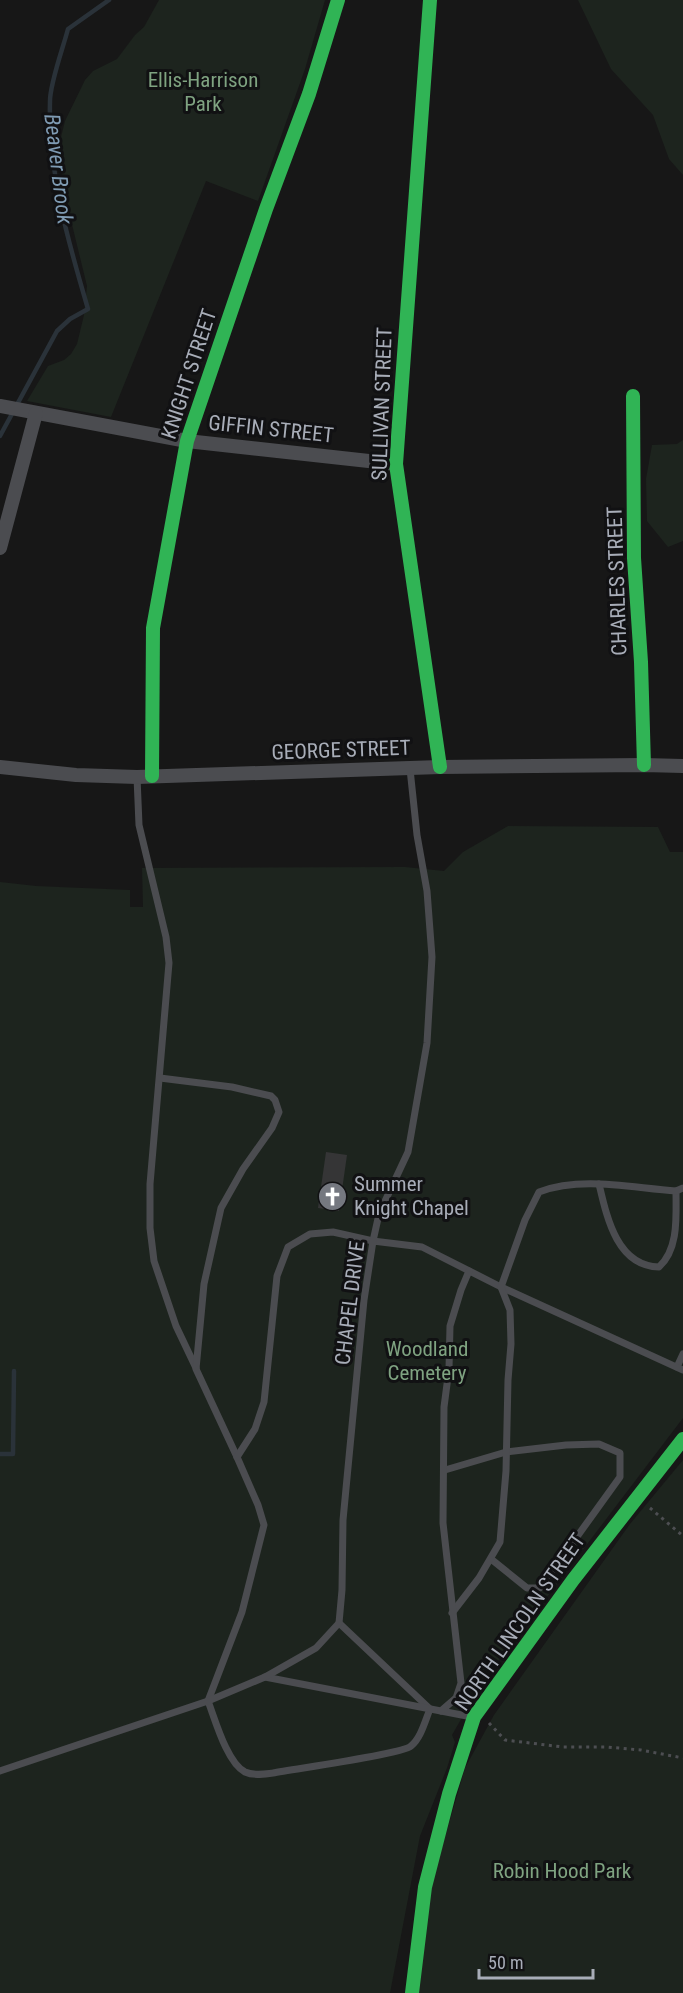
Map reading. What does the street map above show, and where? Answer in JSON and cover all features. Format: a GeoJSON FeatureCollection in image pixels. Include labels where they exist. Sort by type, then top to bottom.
{"type":"FeatureCollection","features":[{"type":"Feature","properties":{"kind":"street","name":"KNIGHT STREET"},"geometry":{"type":"LineString","coordinates":[[152,776],[153,628],[187,441],[266,209],[309,94],[338,0]]}},
{"type":"Feature","properties":{"kind":"street","name":"SULLIVAN STREET"},"geometry":{"type":"LineString","coordinates":[[430,0],[396,464],[440,767]]}},
{"type":"Feature","properties":{"kind":"street","name":"CHARLES STREET"},"geometry":{"type":"LineString","coordinates":[[633,396],[634,558],[641,662],[644,765]]}},
{"type":"Feature","properties":{"kind":"street","name":"GIFFIN STREET"},"geometry":{"type":"LineString","coordinates":[[2,407],[187,441],[396,464]]}},
{"type":"Feature","properties":{"kind":"street"},"geometry":{"type":"LineString","coordinates":[[0,548],[30,412]]}},
{"type":"Feature","properties":{"kind":"street","name":"GEORGE STREET"},"geometry":{"type":"LineString","coordinates":[[0,767],[76,775],[137,777],[440,767],[683,766]]}},
{"type":"Feature","properties":{"kind":"street","name":"NORTH LINCOLN STREET"},"geometry":{"type":"LineString","coordinates":[[412,1993],[425,1887],[448,1794],[474,1717],[573,1580],[683,1439]]}},
{"type":"Feature","properties":{"kind":"lane","name":"CHAPEL DRIVE"},"geometry":{"type":"LineString","coordinates":[[339,1623],[344,1520],[364,1300],[379,1214],[408,1152],[427,1044],[432,957],[427,891],[417,835],[410,769]]}},
{"type":"Feature","properties":{"kind":"lane"},"geometry":{"type":"LineString","coordinates":[[137,777],[139,825],[166,937],[169,963],[150,1184],[150,1228],[154,1261],[176,1326],[237,1457],[258,1505],[264,1525],[242,1612],[208,1701],[236,1766],[256,1775],[409,1749],[417,1740],[430,1709]]}},
{"type":"Feature","properties":{"kind":"lane"},"geometry":{"type":"LineString","coordinates":[[160,1078],[232,1087],[271,1096],[279,1112],[272,1128],[243,1169],[220,1208],[204,1284],[196,1369]]}},
{"type":"Feature","properties":{"kind":"lane"},"geometry":{"type":"LineString","coordinates":[[452,1613],[479,1578],[500,1542],[506,1452],[507,1380],[511,1344],[510,1310],[501,1287],[525,1220],[539,1192],[559,1185],[599,1184],[679,1190],[669,1258],[659,1267],[646,1267],[632,1260],[622,1247],[607,1218],[599,1184]]}},
{"type":"Feature","properties":{"kind":"lane"},"geometry":{"type":"LineString","coordinates":[[237,1457],[255,1429],[264,1402],[278,1276],[288,1247],[310,1234],[333,1232],[373,1241],[422,1246],[501,1287],[680,1368],[683,1354]]}},
{"type":"Feature","properties":{"kind":"lane"},"geometry":{"type":"LineString","coordinates":[[441,1711],[456,1698],[461,1683],[443,1523],[444,1407],[449,1369],[450,1326],[469,1271]]}},
{"type":"Feature","properties":{"kind":"lane"},"geometry":{"type":"LineString","coordinates":[[445,1470],[506,1452],[566,1445],[599,1444],[620,1453],[620,1477],[540,1588],[527,1588],[490,1559]]}},
{"type":"Feature","properties":{"kind":"lane"},"geometry":{"type":"LineString","coordinates":[[0,1771],[208,1701],[265,1677],[315,1648],[339,1623],[430,1709]]}},
{"type":"Feature","properties":{"kind":"lane"},"geometry":{"type":"LineString","coordinates":[[265,1677],[474,1717]]}},
{"type":"Feature","properties":{"kind":"path"},"geometry":{"type":"LineString","coordinates":[[639,1495],[650,1509],[683,1536]]}},
{"type":"Feature","properties":{"kind":"path"},"geometry":{"type":"LineString","coordinates":[[474,1717],[488,1723],[505,1740],[563,1747],[640,1750],[683,1758]]}},
{"type":"Feature","properties":{"kind":"green space","name":"Ellis-Harrison Park"},"geometry":{"type":"Polygon","coordinates":[[[159,0],[325,0],[305,69],[258,201],[206,181],[111,417],[27,401],[48,366],[64,360],[71,354],[77,344],[84,315],[87,286],[67,204],[59,156],[59,145],[65,121],[85,80],[93,71],[117,59],[144,27],[159,0]]]}},
{"type":"Feature","properties":{"kind":"green space"},"geometry":{"type":"Polygon","coordinates":[[[578,0],[683,0],[683,175],[669,159],[653,115],[611,69],[578,0]]]}},
{"type":"Feature","properties":{"kind":"green space"},"geometry":{"type":"Polygon","coordinates":[[[683,440],[683,541],[668,547],[647,521],[646,479],[652,445],[677,444],[683,440]]]}},
{"type":"Feature","properties":{"kind":"green space","name":"Woodland Cemetery"},"geometry":{"type":"Polygon","coordinates":[[[508,826],[658,827],[670,852],[683,852],[683,1418],[483,1681],[452,1735],[455,1742],[447,1768],[420,1836],[390,1993],[0,1993],[0,882],[130,890],[130,907],[143,907],[142,868],[405,867],[444,871],[463,852],[508,826]]]}},
{"type":"Feature","properties":{"kind":"green space","name":"Robin Hood Park"},"geometry":{"type":"Polygon","coordinates":[[[683,1460],[683,1993],[409,1993],[430,1889],[465,1768],[494,1715],[630,1524],[683,1460]]]}},
{"type":"Feature","properties":{"kind":"building"},"geometry":{"type":"Polygon","coordinates":[[[326,1152],[347,1155],[339,1211],[318,1208],[326,1152]]]}},
{"type":"Feature","properties":{"kind":"waterway","name":"Beaver Brook"},"geometry":{"type":"LineString","coordinates":[[0,436],[57,331],[70,319],[88,309],[56,181],[50,128],[50,101],[54,75],[68,29],[109,0]]}},
{"type":"Feature","properties":{"kind":"waterway"},"geometry":{"type":"LineString","coordinates":[[0,1454],[13,1454],[14,1371]]}},
{"type":"Feature","properties":{"kind":"traffic: fast"},"geometry":{"type":"LineString","coordinates":[[152,776],[153,628],[187,441],[266,209],[309,94],[338,0]]}},
{"type":"Feature","properties":{"kind":"traffic: fast"},"geometry":{"type":"LineString","coordinates":[[430,0],[396,464],[440,767]]}},
{"type":"Feature","properties":{"kind":"traffic: fast"},"geometry":{"type":"LineString","coordinates":[[633,396],[634,558],[641,662],[644,765]]}},
{"type":"Feature","properties":{"kind":"traffic: fast"},"geometry":{"type":"LineString","coordinates":[[412,1993],[425,1887],[449,1794],[474,1717],[573,1580],[683,1439]]}},
{"type":"Feature","properties":{"kind":"place","name":"Summer Knight Chapel"},"geometry":{"type":"Point","coordinates":[333,1196]}}]}
